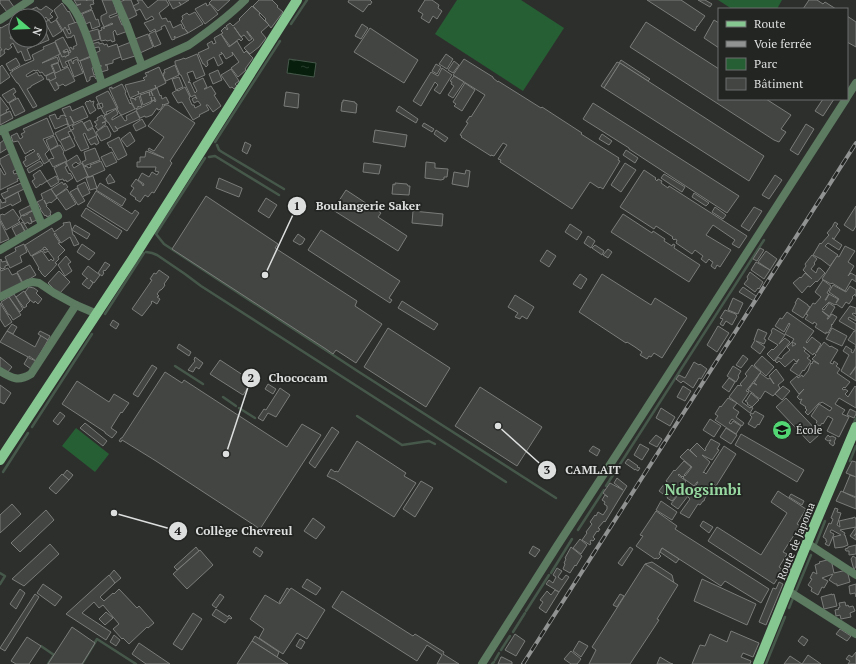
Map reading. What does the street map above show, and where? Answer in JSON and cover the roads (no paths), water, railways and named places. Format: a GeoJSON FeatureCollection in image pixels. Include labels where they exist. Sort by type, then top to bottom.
{"type":"FeatureCollection","features":[{"type":"Feature","properties":{"kind":"main road"},"geometry":{"type":"LineString","coordinates":[[0,460],[145,240],[297,0]]}},
{"type":"Feature","properties":{"kind":"main road","name":"Route de Japoma"},"geometry":{"type":"LineString","coordinates":[[758,664],[856,427]]}},
{"type":"Feature","properties":{"kind":"street"},"geometry":{"type":"LineString","coordinates":[[0,20],[30,0]]}},
{"type":"Feature","properties":{"kind":"street"},"geometry":{"type":"LineString","coordinates":[[66,0],[71,5],[80,20],[102,84]]}},
{"type":"Feature","properties":{"kind":"street"},"geometry":{"type":"LineString","coordinates":[[116,0],[142,66]]}},
{"type":"Feature","properties":{"kind":"street"},"geometry":{"type":"LineString","coordinates":[[42,225],[1,130],[189,45],[213,28],[245,0]]}},
{"type":"Feature","properties":{"kind":"street"},"geometry":{"type":"LineString","coordinates":[[848,95],[856,83]]}},
{"type":"Feature","properties":{"kind":"street"},"geometry":{"type":"LineString","coordinates":[[482,664],[845,100]]}},
{"type":"Feature","properties":{"kind":"street"},"geometry":{"type":"LineString","coordinates":[[0,250],[58,216]]}},
{"type":"Feature","properties":{"kind":"street"},"geometry":{"type":"LineString","coordinates":[[0,297],[28,283],[34,282],[80,307],[96,313]]}},
{"type":"Feature","properties":{"kind":"street"},"geometry":{"type":"LineString","coordinates":[[0,371],[19,380],[31,374],[80,307]]}},
{"type":"Feature","properties":{"kind":"street"},"geometry":{"type":"LineString","coordinates":[[807,543],[856,575]]}},
{"type":"Feature","properties":{"kind":"street"},"geometry":{"type":"LineString","coordinates":[[788,591],[856,634]]}},
{"type":"Feature","properties":{"kind":"water"},"geometry":{"type":"Polygon","coordinates":[[[289,59],[316,63],[314,77],[287,73],[289,59]]]}},
{"type":"Feature","properties":{"kind":"waterway"},"geometry":{"type":"LineString","coordinates":[[291,24],[307,0]]}},
{"type":"Feature","properties":{"kind":"waterway"},"geometry":{"type":"LineString","coordinates":[[215,142],[280,41]]}},
{"type":"Feature","properties":{"kind":"waterway"},"geometry":{"type":"LineString","coordinates":[[217,145],[219,150],[222,152],[284,189]]}},
{"type":"Feature","properties":{"kind":"waterway"},"geometry":{"type":"LineString","coordinates":[[209,157],[215,156],[279,195]]}},
{"type":"Feature","properties":{"kind":"waterway"},"geometry":{"type":"LineString","coordinates":[[205,158],[156,234],[164,244],[359,372],[556,498]]}},
{"type":"Feature","properties":{"kind":"waterway"},"geometry":{"type":"LineString","coordinates":[[606,486],[764,240]]}},
{"type":"Feature","properties":{"kind":"waterway"},"geometry":{"type":"LineString","coordinates":[[146,252],[157,255],[201,286],[506,482]]}},
{"type":"Feature","properties":{"kind":"waterway"},"geometry":{"type":"LineString","coordinates":[[105,314],[144,253]]}},
{"type":"Feature","properties":{"kind":"waterway"},"geometry":{"type":"LineString","coordinates":[[32,427],[92,334]]}},
{"type":"Feature","properties":{"kind":"waterway"},"geometry":{"type":"LineString","coordinates":[[175,366],[203,384]]}},
{"type":"Feature","properties":{"kind":"waterway"},"geometry":{"type":"LineString","coordinates":[[223,397],[236,406]]}},
{"type":"Feature","properties":{"kind":"waterway"},"geometry":{"type":"LineString","coordinates":[[239,408],[255,418]]}},
{"type":"Feature","properties":{"kind":"waterway"},"geometry":{"type":"LineString","coordinates":[[357,416],[402,445],[429,441],[435,444]]}},
{"type":"Feature","properties":{"kind":"waterway"},"geometry":{"type":"LineString","coordinates":[[853,425],[856,418]]}},
{"type":"Feature","properties":{"kind":"waterway"},"geometry":{"type":"LineString","coordinates":[[3,472],[28,433]]}},
{"type":"Feature","properties":{"kind":"waterway"},"geometry":{"type":"LineString","coordinates":[[850,461],[856,446]]}},
{"type":"Feature","properties":{"kind":"waterway"},"geometry":{"type":"LineString","coordinates":[[578,530],[604,490]]}},
{"type":"Feature","properties":{"kind":"waterway"},"geometry":{"type":"LineString","coordinates":[[816,544],[825,521]]}},
{"type":"Feature","properties":{"kind":"waterway"},"geometry":{"type":"LineString","coordinates":[[551,573],[572,539]]}},
{"type":"Feature","properties":{"kind":"waterway"},"geometry":{"type":"LineString","coordinates":[[796,591],[811,555]]}},
{"type":"Feature","properties":{"kind":"waterway"},"geometry":{"type":"LineString","coordinates":[[0,573],[5,576],[0,584]]}},
{"type":"Feature","properties":{"kind":"waterway"},"geometry":{"type":"LineString","coordinates":[[526,611],[549,575]]}},
{"type":"Feature","properties":{"kind":"waterway"},"geometry":{"type":"LineString","coordinates":[[789,608],[793,598]]}},
{"type":"Feature","properties":{"kind":"waterway"},"geometry":{"type":"LineString","coordinates":[[513,632],[525,613]]}},
{"type":"Feature","properties":{"kind":"waterway"},"geometry":{"type":"LineString","coordinates":[[766,664],[785,617]]}},
{"type":"Feature","properties":{"kind":"waterway"},"geometry":{"type":"LineString","coordinates":[[501,650],[510,636]]}},
{"type":"Feature","properties":{"kind":"waterway"},"geometry":{"type":"LineString","coordinates":[[82,664],[97,639],[136,664]]}},
{"type":"Feature","properties":{"kind":"waterway"},"geometry":{"type":"LineString","coordinates":[[41,646],[54,655],[48,664]]}},
{"type":"Feature","properties":{"kind":"waterway"},"geometry":{"type":"LineString","coordinates":[[495,660],[499,653]]}},
{"type":"Feature","properties":{"kind":"railway"},"geometry":{"type":"LineString","coordinates":[[523,664],[856,143]]}},
{"type":"Feature","properties":{"kind":"place","name":"Boulangerie Saker"},"geometry":{"type":"Point","coordinates":[265,275]}},
{"type":"Feature","properties":{"kind":"place","name":"CAMLAIT"},"geometry":{"type":"Point","coordinates":[498,426]}},
{"type":"Feature","properties":{"kind":"place","name":"École"},"geometry":{"type":"Point","coordinates":[782,430]}},
{"type":"Feature","properties":{"kind":"place","name":"Chococam"},"geometry":{"type":"Point","coordinates":[226,454]}},
{"type":"Feature","properties":{"kind":"place","name":"Collège Chevreul"},"geometry":{"type":"Point","coordinates":[114,513]}},
{"type":"Feature","properties":{"kind":"district","name":"Ndogsimbi"},"geometry":{"type":"Point","coordinates":[703,490]}}]}
